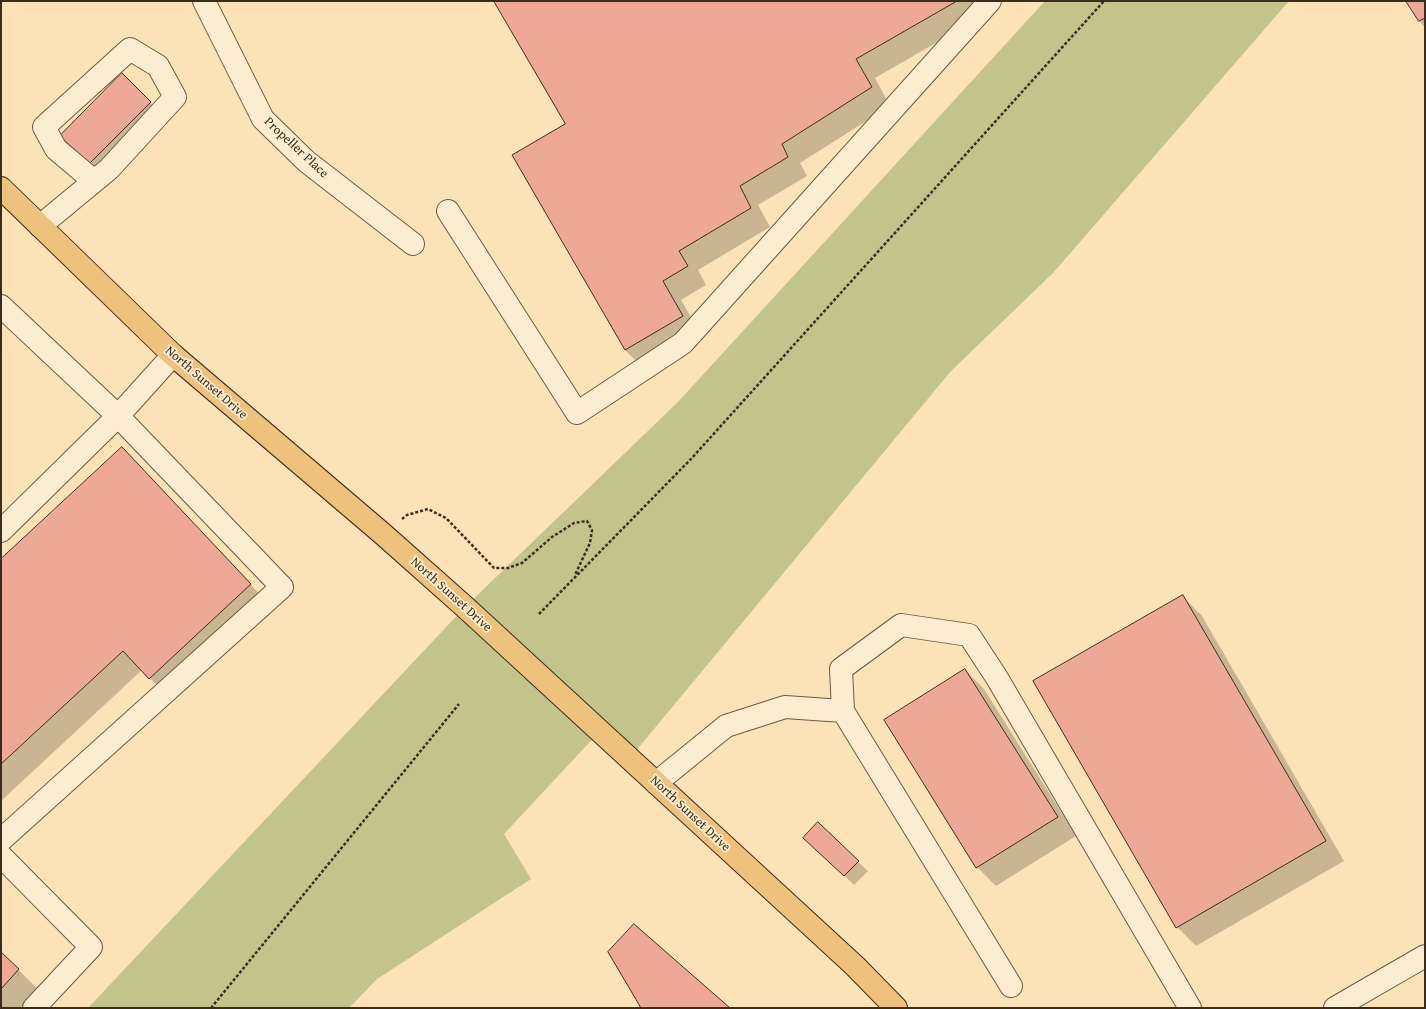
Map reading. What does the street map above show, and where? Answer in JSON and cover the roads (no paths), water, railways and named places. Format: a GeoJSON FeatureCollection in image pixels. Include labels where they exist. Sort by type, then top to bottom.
{"type":"FeatureCollection","features":[{"type":"Feature","properties":{"kind":"main road","name":"North Sunset Drive"},"geometry":{"type":"LineString","coordinates":[[1,188],[173,355],[466,607],[855,966],[896,1008]]}},
{"type":"Feature","properties":{"kind":"street","name":"Propeller Place"},"geometry":{"type":"LineString","coordinates":[[204,1],[263,119],[306,161],[413,244]]}},
{"type":"Feature","properties":{"kind":"street"},"geometry":{"type":"LineString","coordinates":[[448,211],[577,414],[683,343],[990,1]]}},
{"type":"Feature","properties":{"kind":"street"},"geometry":{"type":"LineString","coordinates":[[40,226],[109,169],[175,96],[158,66],[130,49],[44,127],[56,149],[94,181]]}},
{"type":"Feature","properties":{"kind":"street"},"geometry":{"type":"LineString","coordinates":[[1,306],[118,416],[282,587],[1,840]]}},
{"type":"Feature","properties":{"kind":"street"},"geometry":{"type":"LineString","coordinates":[[1,531],[118,416],[173,355]]}},
{"type":"Feature","properties":{"kind":"street"},"geometry":{"type":"LineString","coordinates":[[1011,986],[843,711],[841,669],[901,625],[969,636],[998,678],[1190,1008]]}},
{"type":"Feature","properties":{"kind":"street"},"geometry":{"type":"LineString","coordinates":[[656,783],[726,726],[785,707],[843,711]]}},
{"type":"Feature","properties":{"kind":"street"},"geometry":{"type":"LineString","coordinates":[[1,856],[91,947],[34,1008]]}},
{"type":"Feature","properties":{"kind":"street"},"geometry":{"type":"LineString","coordinates":[[1335,1008],[1425,956]]}}]}
